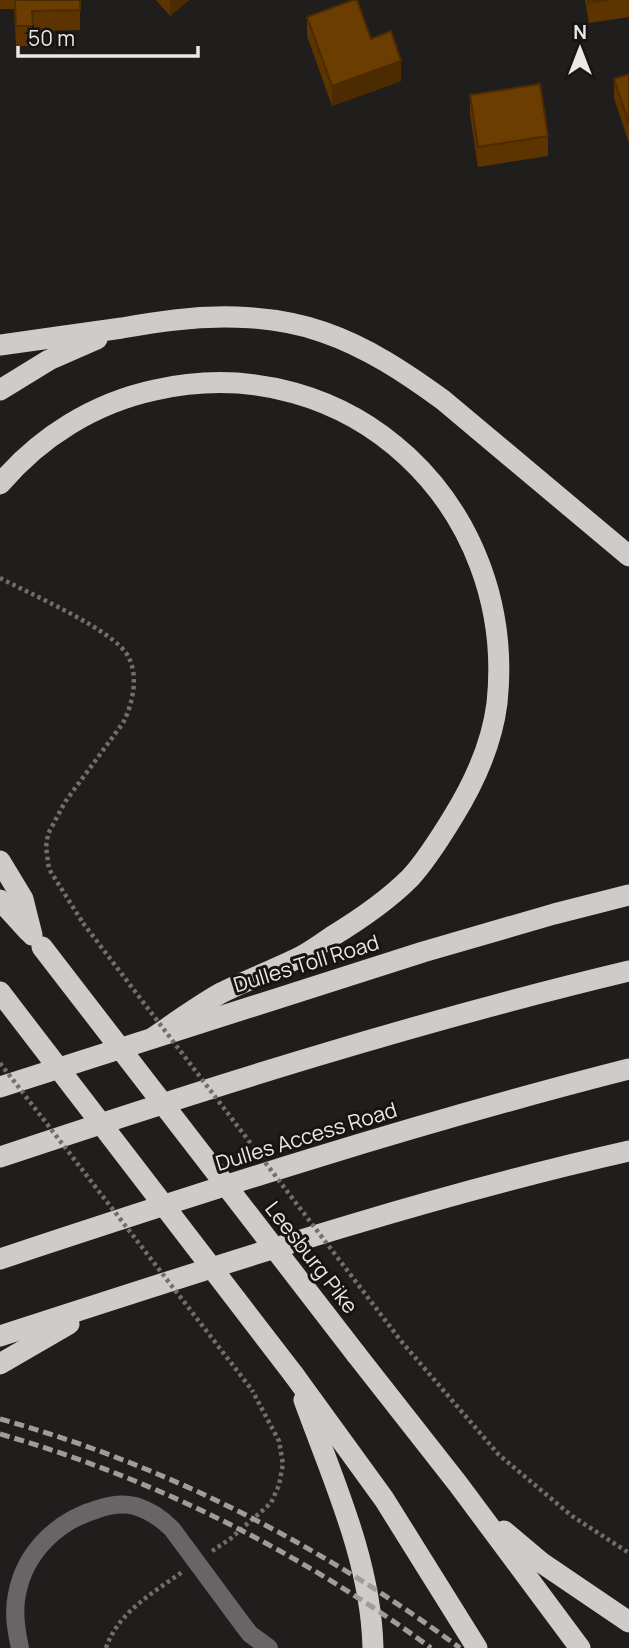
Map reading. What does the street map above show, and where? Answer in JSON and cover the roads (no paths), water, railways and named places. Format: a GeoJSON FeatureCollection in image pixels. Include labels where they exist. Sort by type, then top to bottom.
{"type":"FeatureCollection","features":[{"type":"Feature","properties":{"kind":"highway"},"geometry":{"type":"LineString","coordinates":[[0,345],[211,317],[249,318],[320,331],[394,366],[443,400],[629,556]]}},
{"type":"Feature","properties":{"kind":"highway"},"geometry":{"type":"LineString","coordinates":[[0,390],[60,356],[135,326]]}},
{"type":"Feature","properties":{"kind":"highway"},"geometry":{"type":"LineString","coordinates":[[0,485],[26,456],[51,436],[109,403],[161,388],[206,382],[269,386],[300,393],[333,406],[360,420],[410,459],[430,480],[459,521],[472,546],[486,585],[495,621],[499,666],[497,705],[488,745],[470,790],[411,877],[354,923],[303,956],[219,994],[154,1037]]}},
{"type":"Feature","properties":{"kind":"highway"},"geometry":{"type":"LineString","coordinates":[[0,861],[23,899],[32,935]]}},
{"type":"Feature","properties":{"kind":"highway","name":"Dulles Toll Road"},"geometry":{"type":"LineString","coordinates":[[0,1087],[489,932],[629,895]]}},
{"type":"Feature","properties":{"kind":"highway","name":"Leesburg Pike"},"geometry":{"type":"LineString","coordinates":[[0,900],[32,935],[458,1484],[580,1648]]}},
{"type":"Feature","properties":{"kind":"highway"},"geometry":{"type":"LineString","coordinates":[[0,1157],[217,1086],[392,1034],[629,971]]}},
{"type":"Feature","properties":{"kind":"highway"},"geometry":{"type":"LineString","coordinates":[[0,992],[294,1375],[384,1499],[477,1648]]}},
{"type":"Feature","properties":{"kind":"highway","name":"Dulles Access Road"},"geometry":{"type":"LineString","coordinates":[[0,1259],[453,1116],[629,1069]]}},
{"type":"Feature","properties":{"kind":"highway"},"geometry":{"type":"LineString","coordinates":[[0,1336],[369,1219],[501,1182],[629,1151]]}},
{"type":"Feature","properties":{"kind":"highway"},"geometry":{"type":"LineString","coordinates":[[0,1364],[79,1318],[127,1295]]}},
{"type":"Feature","properties":{"kind":"highway"},"geometry":{"type":"LineString","coordinates":[[294,1375],[351,1527],[368,1592],[373,1648]]}},
{"type":"Feature","properties":{"kind":"highway"},"geometry":{"type":"LineString","coordinates":[[458,1484],[494,1521],[542,1563],[629,1622]]}},
{"type":"Feature","properties":{"kind":"lane"},"geometry":{"type":"LineString","coordinates":[[20,1648],[15,1614],[17,1594],[25,1569],[36,1551],[52,1533],[71,1520],[106,1507],[123,1505],[143,1509],[166,1522],[250,1634],[269,1648]]}},
{"type":"Feature","properties":{"kind":"railway"},"geometry":{"type":"LineString","coordinates":[[0,1419],[122,1460],[240,1512],[353,1575],[460,1648]]}},
{"type":"Feature","properties":{"kind":"railway"},"geometry":{"type":"LineString","coordinates":[[0,1434],[115,1473],[225,1522],[330,1580],[431,1648]]}}]}
